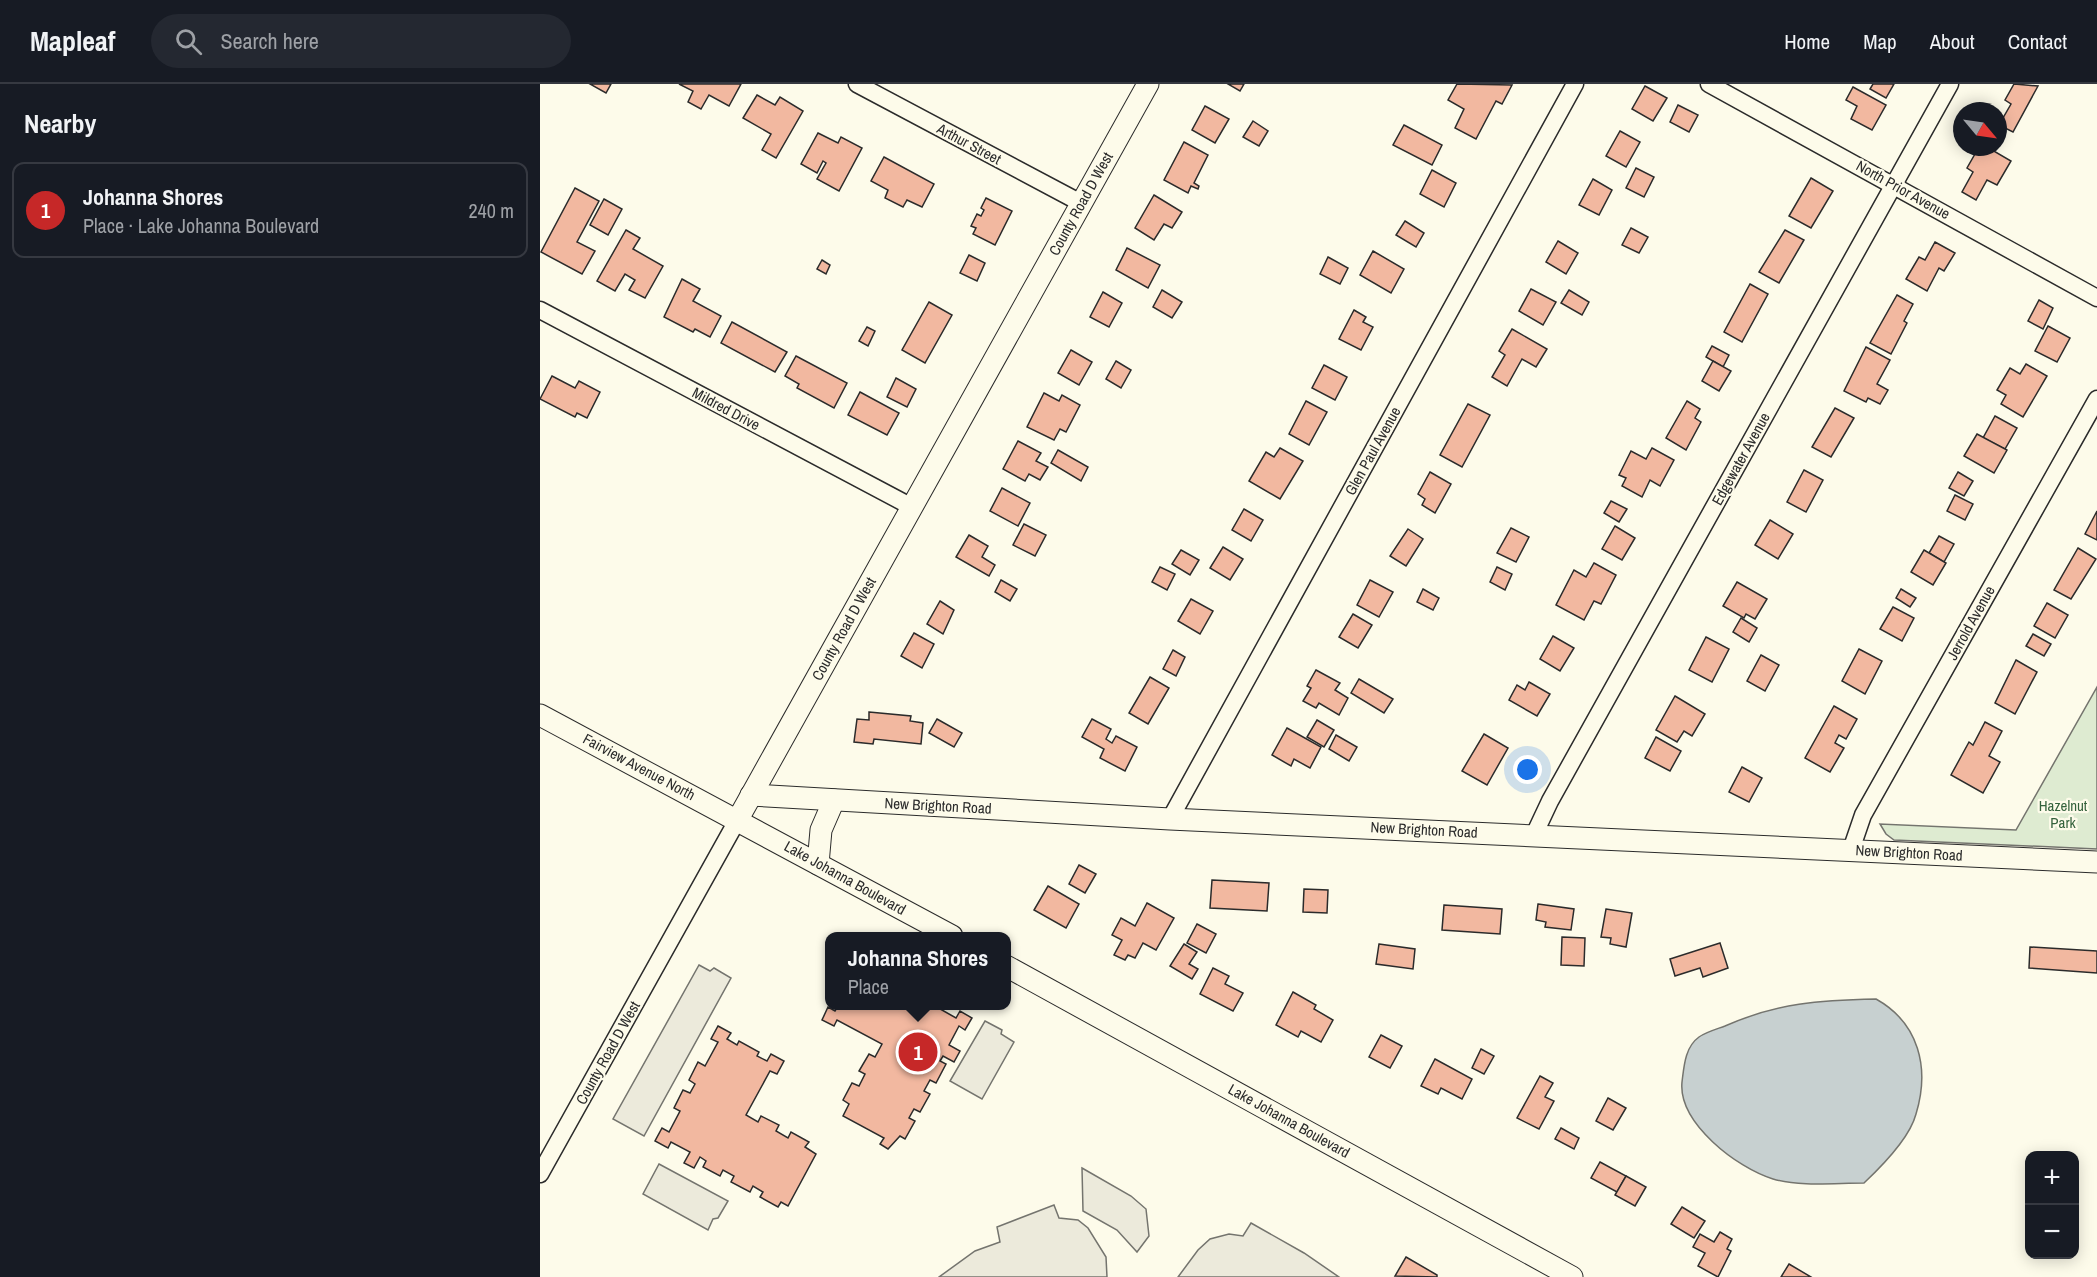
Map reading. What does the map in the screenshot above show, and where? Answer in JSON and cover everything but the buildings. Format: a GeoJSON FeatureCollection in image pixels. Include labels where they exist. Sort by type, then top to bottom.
{"type":"FeatureCollection","features":[{"type":"Feature","properties":{"kind":"street","name":"Arthur Street"},"geometry":{"type":"LineString","coordinates":[[857,84],[1081,203]]}},
{"type":"Feature","properties":{"kind":"street","name":"County Road D West"},"geometry":{"type":"LineString","coordinates":[[540,1174],[1148,84]]}},
{"type":"Feature","properties":{"kind":"street","name":"Glen Paul Avenue"},"geometry":{"type":"LineString","coordinates":[[1170,819],[1575,84]]}},
{"type":"Feature","properties":{"kind":"street","name":"North Prior Avenue"},"geometry":{"type":"LineString","coordinates":[[1709,84],[2097,298]]}},
{"type":"Feature","properties":{"kind":"street","name":"Edgewater Avenue"},"geometry":{"type":"LineString","coordinates":[[1534,835],[1550,801],[1950,84]]}},
{"type":"Feature","properties":{"kind":"street","name":"Mildred Drive"},"geometry":{"type":"LineString","coordinates":[[540,310],[912,507]]}},
{"type":"Feature","properties":{"kind":"street","name":"Jerrold Avenue"},"geometry":{"type":"LineString","coordinates":[[1851,850],[1863,816],[2097,399]]}},
{"type":"Feature","properties":{"kind":"street","name":"Fairview Avenue North"},"geometry":{"type":"LineString","coordinates":[[540,715],[738,819]]}},
{"type":"Feature","properties":{"kind":"street","name":"New Brighton Road"},"geometry":{"type":"LineString","coordinates":[[751,795],[1170,819],[2097,862]]}},
{"type":"Feature","properties":{"kind":"street"},"geometry":{"type":"LineString","coordinates":[[818,864],[821,830],[834,800]]}},
{"type":"Feature","properties":{"kind":"street","name":"Lake Johanna Boulevard"},"geometry":{"type":"LineString","coordinates":[[738,819],[945,932]]}},
{"type":"Feature","properties":{"kind":"street","name":"Lake Johanna Boulevard"},"geometry":{"type":"LineString","coordinates":[[1011,969],[1572,1277]]}},
{"type":"Feature","properties":{"kind":"green space","name":"Hazelnut Park"},"geometry":{"type":"Polygon","coordinates":[[[2097,687],[2097,849],[1894,840],[1886,834],[1880,824],[2016,830],[2097,687]]]}},
{"type":"Feature","properties":{"kind":"shaded area"},"geometry":{"type":"Polygon","coordinates":[[[699,965],[710,971],[714,968],[731,978],[644,1136],[613,1119],[699,965]]]}},
{"type":"Feature","properties":{"kind":"shaded area"},"geometry":{"type":"Polygon","coordinates":[[[1876,999],[1891,1009],[1911,1034],[1921,1064],[1922,1080],[1916,1114],[1908,1132],[1864,1183],[1795,1183],[1773,1179],[1743,1165],[1727,1154],[1712,1142],[1689,1113],[1683,1097],[1682,1082],[1686,1057],[1694,1041],[1702,1035],[1744,1018],[1799,1004],[1876,999]]]}},
{"type":"Feature","properties":{"kind":"shaded area"},"geometry":{"type":"Polygon","coordinates":[[[985,1021],[1002,1030],[1001,1034],[1014,1042],[982,1099],[950,1081],[985,1021]]]}},
{"type":"Feature","properties":{"kind":"shaded area"},"geometry":{"type":"Polygon","coordinates":[[[659,1164],[728,1201],[718,1218],[713,1219],[708,1230],[643,1194],[659,1164]]]}},
{"type":"Feature","properties":{"kind":"shaded area"},"geometry":{"type":"Polygon","coordinates":[[[1082,1168],[1131,1196],[1146,1209],[1149,1236],[1137,1252],[1117,1230],[1083,1211],[1082,1168]]]}},
{"type":"Feature","properties":{"kind":"shaded area"},"geometry":{"type":"Polygon","coordinates":[[[1054,1205],[1059,1218],[1078,1220],[1088,1228],[1106,1257],[1107,1277],[939,1277],[975,1251],[1000,1242],[997,1227],[1054,1205]]]}},
{"type":"Feature","properties":{"kind":"shaded area"},"geometry":{"type":"Polygon","coordinates":[[[1251,1223],[1304,1253],[1339,1277],[1178,1277],[1198,1250],[1210,1239],[1229,1234],[1243,1236],[1251,1223]]]}},
{"type":"Feature","properties":{"kind":"place","name":"Johanna Shores"},"geometry":{"type":"Point","coordinates":[918,1052]}}]}
